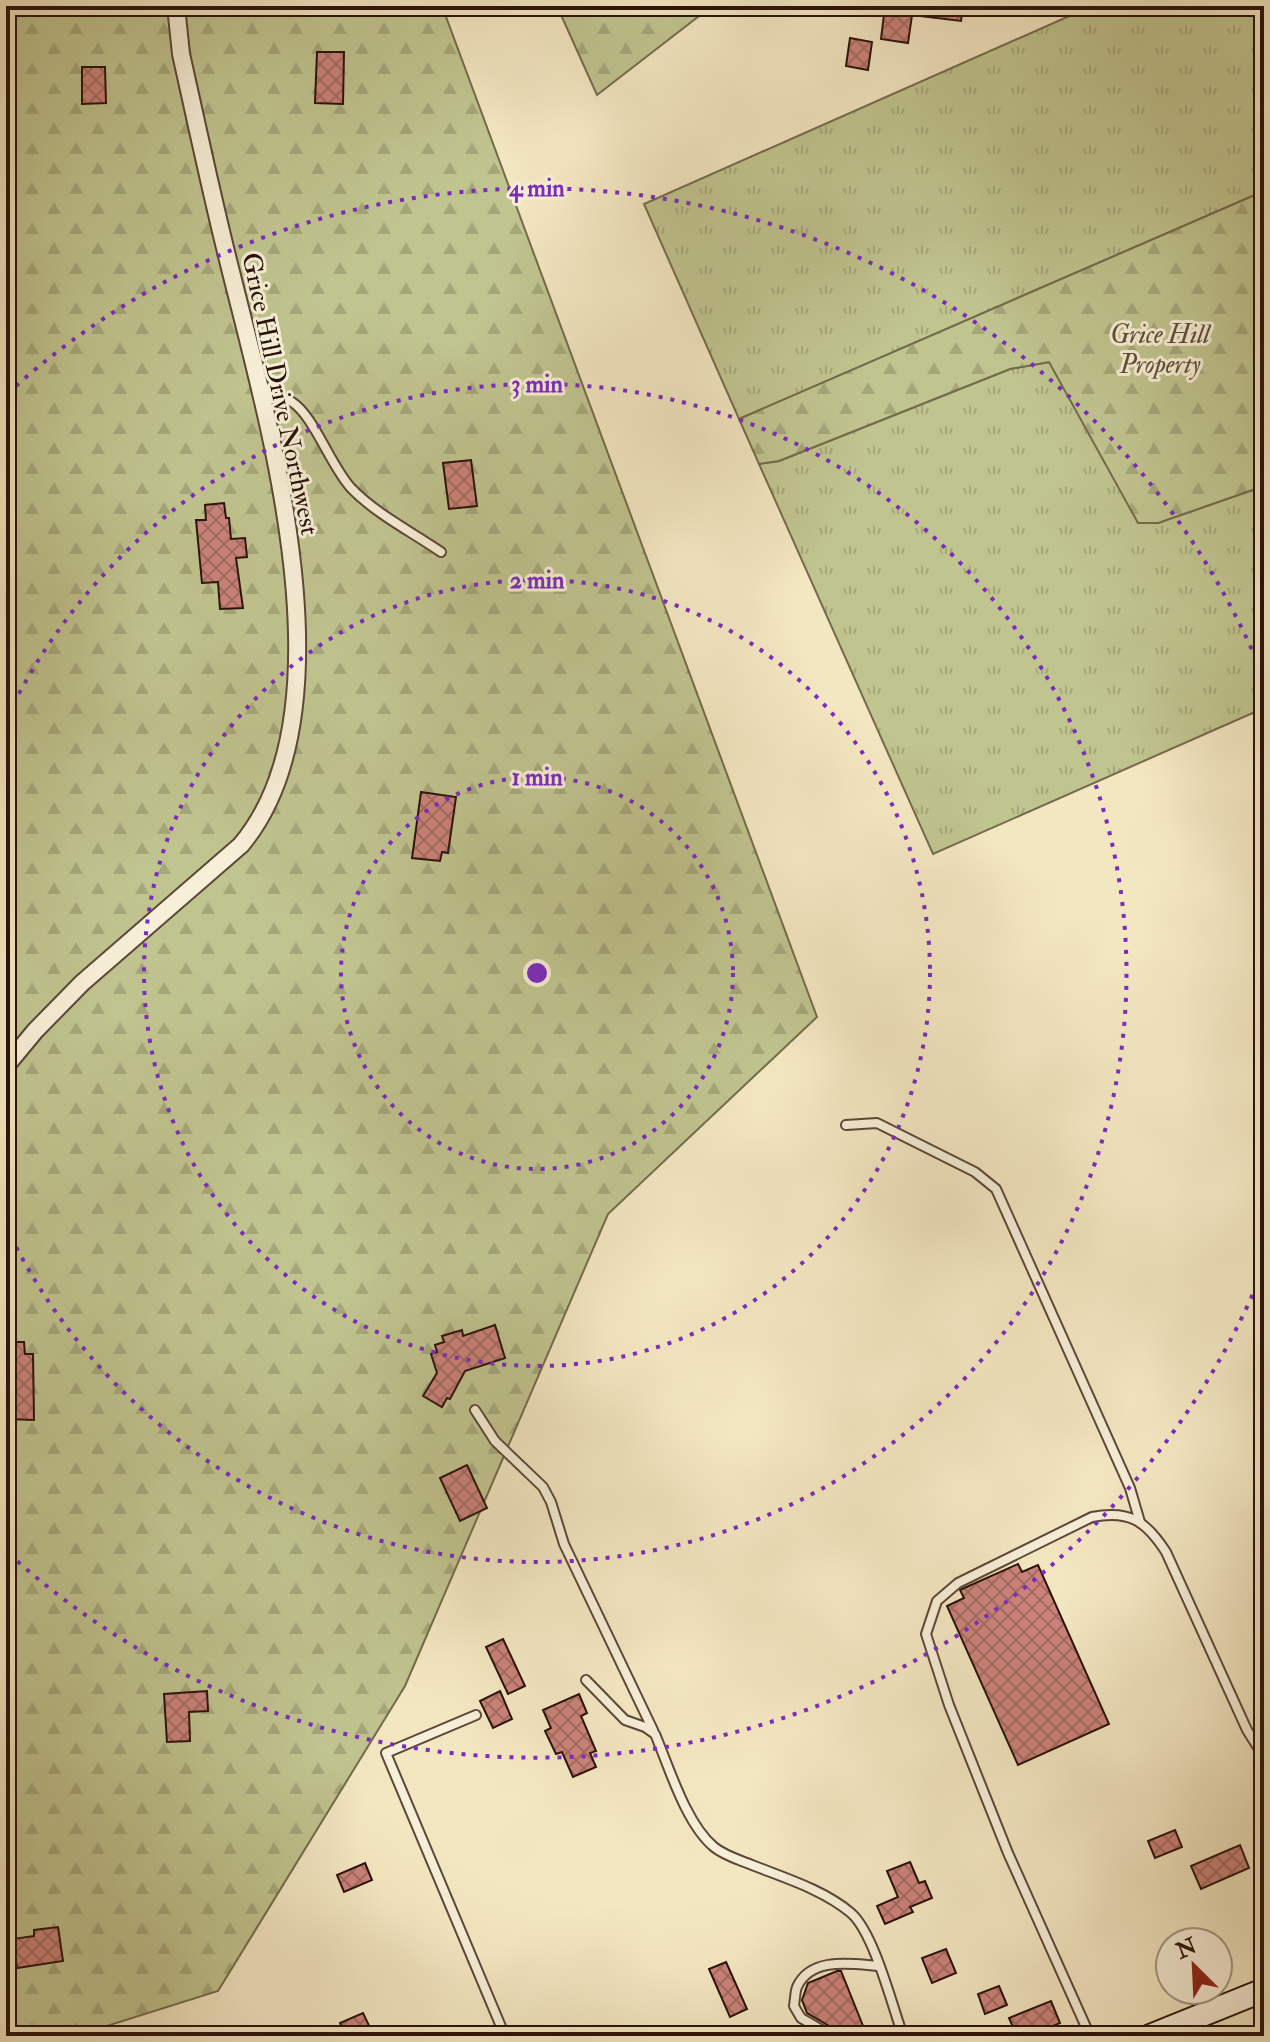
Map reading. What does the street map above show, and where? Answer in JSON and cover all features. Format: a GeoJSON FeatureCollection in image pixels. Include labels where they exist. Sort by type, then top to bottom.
{"type":"FeatureCollection","features":[{"type":"Feature","properties":{"kind":"street","name":"Grice Hill Drive Northwest"},"geometry":{"type":"LineString","coordinates":[[6,1066],[82,983],[241,845],[255,829],[276,786],[290,742],[296,637],[287,530],[262,400],[181,54],[176,6]]}},
{"type":"Feature","properties":{"kind":"street"},"geometry":{"type":"LineString","coordinates":[[1150,2036],[1264,1990]]}},
{"type":"Feature","properties":{"kind":"lane"},"geometry":{"type":"LineString","coordinates":[[262,400],[274,397],[290,400],[302,411],[335,467],[353,489],[441,552]]}},
{"type":"Feature","properties":{"kind":"lane"},"geometry":{"type":"LineString","coordinates":[[846,1125],[877,1123],[975,1172],[996,1189],[1130,1488],[1140,1523]]}},
{"type":"Feature","properties":{"kind":"lane"},"geometry":{"type":"LineString","coordinates":[[475,1410],[495,1441],[543,1487],[564,1544],[693,1819],[708,1841],[732,1857],[831,1899],[852,1913],[868,1937],[903,2036]]}},
{"type":"Feature","properties":{"kind":"lane"},"geometry":{"type":"LineString","coordinates":[[1090,2036],[1008,1853],[949,1705],[926,1634],[937,1601],[958,1583],[1092,1517],[1114,1513],[1140,1523],[1157,1538],[1166,1552],[1247,1730],[1264,1757]]}},
{"type":"Feature","properties":{"kind":"lane"},"geometry":{"type":"LineString","coordinates":[[586,1680],[625,1720],[655,1734]]}},
{"type":"Feature","properties":{"kind":"lane"},"geometry":{"type":"LineString","coordinates":[[476,1715],[386,1753],[505,2036]]}},
{"type":"Feature","properties":{"kind":"lane"},"geometry":{"type":"LineString","coordinates":[[832,2036],[801,2018],[794,2006],[798,1985],[813,1971],[837,1962],[879,1966]]}},
{"type":"Feature","properties":{"kind":"green space"},"geometry":{"type":"Polygon","coordinates":[[[6,6],[442,6],[817,1017],[608,1214],[405,1686],[218,1991],[75,2036],[6,2036],[6,6]]]}},
{"type":"Feature","properties":{"kind":"green space"},"geometry":{"type":"Polygon","coordinates":[[[557,6],[712,6],[597,95],[557,6]]]}},
{"type":"Feature","properties":{"kind":"green space","name":"Grice Hill Property"},"geometry":{"type":"Polygon","coordinates":[[[1092,6],[1264,6],[1264,191],[739,419],[644,204],[1092,6]]]}},
{"type":"Feature","properties":{"kind":"green space","name":"Grice Hill Property"},"geometry":{"type":"Polygon","coordinates":[[[1264,191],[1264,486],[1158,523],[1138,523],[1049,362],[1010,369],[779,461],[759,464],[739,419],[1264,191]]]}},
{"type":"Feature","properties":{"kind":"green space","name":"Grice Hill Property"},"geometry":{"type":"Polygon","coordinates":[[[1050,362],[1139,523],[1158,523],[1264,486],[1264,708],[933,854],[759,464],[779,461],[1010,369],[1050,362]]]}},
{"type":"Feature","properties":{"kind":"building"},"geometry":{"type":"Polygon","coordinates":[[[885,6],[963,6],[961,21],[912,15],[908,43],[881,39],[885,6]]]}},
{"type":"Feature","properties":{"kind":"building"},"geometry":{"type":"Polygon","coordinates":[[[850,38],[872,42],[868,70],[846,66],[850,38]]]}},
{"type":"Feature","properties":{"kind":"building"},"geometry":{"type":"Polygon","coordinates":[[[317,52],[344,52],[343,104],[315,103],[317,52]]]}},
{"type":"Feature","properties":{"kind":"building"},"geometry":{"type":"Polygon","coordinates":[[[82,67],[105,67],[106,103],[82,104],[82,67]]]}},
{"type":"Feature","properties":{"kind":"building"},"geometry":{"type":"Polygon","coordinates":[[[471,460],[477,506],[449,509],[443,463],[471,460]]]}},
{"type":"Feature","properties":{"kind":"building"},"geometry":{"type":"Polygon","coordinates":[[[224,503],[231,539],[245,538],[247,557],[236,558],[243,608],[220,609],[218,582],[202,583],[196,520],[206,520],[205,505],[224,503]]]}},
{"type":"Feature","properties":{"kind":"building"},"geometry":{"type":"Polygon","coordinates":[[[421,792],[456,797],[448,853],[442,852],[440,861],[412,858],[421,792]]]}},
{"type":"Feature","properties":{"kind":"building"},"geometry":{"type":"Polygon","coordinates":[[[495,1325],[505,1358],[465,1371],[450,1399],[447,1398],[442,1407],[423,1396],[437,1373],[431,1354],[437,1352],[435,1345],[444,1342],[442,1336],[462,1330],[463,1336],[495,1325]]]}},
{"type":"Feature","properties":{"kind":"building"},"geometry":{"type":"Polygon","coordinates":[[[11,1342],[24,1342],[25,1354],[33,1354],[34,1420],[6,1419],[6,1349],[11,1349],[11,1342]]]}},
{"type":"Feature","properties":{"kind":"building"},"geometry":{"type":"Polygon","coordinates":[[[467,1465],[487,1508],[460,1521],[440,1478],[467,1465]]]}},
{"type":"Feature","properties":{"kind":"building"},"geometry":{"type":"Polygon","coordinates":[[[1018,1564],[1022,1572],[1038,1565],[1109,1724],[1018,1765],[947,1606],[964,1598],[960,1590],[1018,1564]]]}},
{"type":"Feature","properties":{"kind":"building"},"geometry":{"type":"Polygon","coordinates":[[[503,1639],[525,1686],[508,1694],[486,1647],[503,1639]]]}},
{"type":"Feature","properties":{"kind":"building"},"geometry":{"type":"Polygon","coordinates":[[[207,1691],[208,1711],[189,1712],[190,1741],[167,1742],[164,1694],[207,1691]]]}},
{"type":"Feature","properties":{"kind":"building"},"geometry":{"type":"Polygon","coordinates":[[[500,1691],[512,1719],[493,1728],[480,1701],[500,1691]]]}},
{"type":"Feature","properties":{"kind":"building"},"geometry":{"type":"Polygon","coordinates":[[[579,1694],[587,1713],[581,1716],[596,1751],[590,1753],[596,1767],[573,1777],[562,1752],[556,1754],[545,1731],[551,1728],[543,1710],[579,1694]]]}},
{"type":"Feature","properties":{"kind":"building"},"geometry":{"type":"Polygon","coordinates":[[[1175,1830],[1182,1847],[1155,1858],[1148,1841],[1175,1830]]]}},
{"type":"Feature","properties":{"kind":"building"},"geometry":{"type":"Polygon","coordinates":[[[1240,1845],[1249,1868],[1201,1889],[1191,1866],[1240,1845]]]}},
{"type":"Feature","properties":{"kind":"building"},"geometry":{"type":"Polygon","coordinates":[[[910,1862],[919,1883],[925,1881],[932,1898],[910,1907],[913,1912],[885,1924],[877,1906],[898,1897],[887,1871],[910,1862]]]}},
{"type":"Feature","properties":{"kind":"building"},"geometry":{"type":"Polygon","coordinates":[[[365,1863],[372,1880],[344,1892],[337,1875],[365,1863]]]}},
{"type":"Feature","properties":{"kind":"building"},"geometry":{"type":"Polygon","coordinates":[[[58,1927],[63,1961],[17,1968],[13,1939],[34,1936],[34,1930],[58,1927]]]}},
{"type":"Feature","properties":{"kind":"building"},"geometry":{"type":"Polygon","coordinates":[[[946,1949],[956,1973],[932,1983],[922,1958],[946,1949]]]}},
{"type":"Feature","properties":{"kind":"building"},"geometry":{"type":"Polygon","coordinates":[[[726,1962],[747,2009],[730,2017],[709,1969],[726,1962]]]}},
{"type":"Feature","properties":{"kind":"building"},"geometry":{"type":"Polygon","coordinates":[[[841,1971],[863,2026],[839,2036],[836,2030],[807,2013],[802,2000],[808,1983],[841,1971]]]}},
{"type":"Feature","properties":{"kind":"building"},"geometry":{"type":"Polygon","coordinates":[[[999,1986],[1007,2005],[985,2014],[978,1994],[999,1986]]]}},
{"type":"Feature","properties":{"kind":"building"},"geometry":{"type":"Polygon","coordinates":[[[1051,2001],[1060,2023],[1030,2036],[1017,2036],[1009,2018],[1051,2001]]]}},
{"type":"Feature","properties":{"kind":"building"},"geometry":{"type":"Polygon","coordinates":[[[363,2013],[372,2032],[364,2036],[346,2036],[340,2023],[363,2013]]]}}]}
